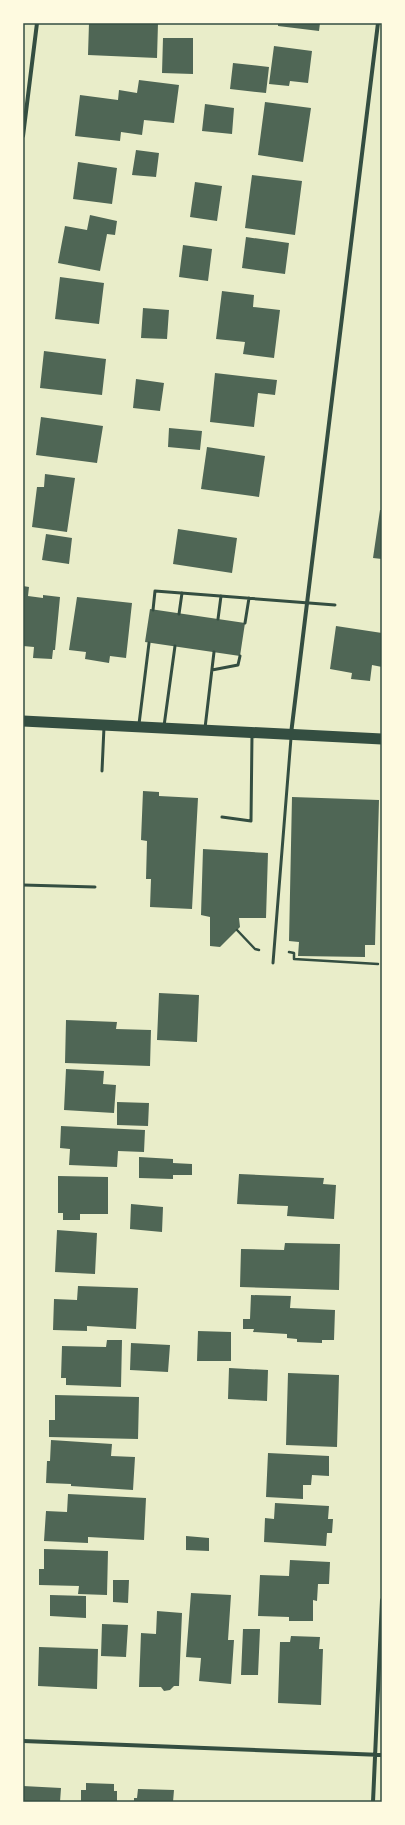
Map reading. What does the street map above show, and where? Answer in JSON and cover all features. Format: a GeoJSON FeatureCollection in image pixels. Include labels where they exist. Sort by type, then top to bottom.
{"type":"FeatureCollection","features":[{"type":"Feature","properties":{"kind":"highway"},"geometry":{"type":"LineString","coordinates":[[23,721],[382,739]]}},
{"type":"Feature","properties":{"kind":"street"},"geometry":{"type":"LineString","coordinates":[[23,136],[38,23]]}},
{"type":"Feature","properties":{"kind":"street"},"geometry":{"type":"LineString","coordinates":[[291,734],[378,23]]}},
{"type":"Feature","properties":{"kind":"street"},"geometry":{"type":"LineString","coordinates":[[373,1802],[382,1600]]}},
{"type":"Feature","properties":{"kind":"street"},"geometry":{"type":"LineString","coordinates":[[23,1741],[382,1755]]}},
{"type":"Feature","properties":{"kind":"lane"},"geometry":{"type":"LineString","coordinates":[[153,610],[155,591],[334,605]]}},
{"type":"Feature","properties":{"kind":"lane"},"geometry":{"type":"LineString","coordinates":[[180,614],[182,593]]}},
{"type":"Feature","properties":{"kind":"lane"},"geometry":{"type":"LineString","coordinates":[[218,619],[221,596]]}},
{"type":"Feature","properties":{"kind":"lane"},"geometry":{"type":"LineString","coordinates":[[245,623],[249,598]]}},
{"type":"Feature","properties":{"kind":"lane"},"geometry":{"type":"LineString","coordinates":[[139,727],[149,642]]}},
{"type":"Feature","properties":{"kind":"lane"},"geometry":{"type":"LineString","coordinates":[[163,728],[175,646]]}},
{"type":"Feature","properties":{"kind":"lane"},"geometry":{"type":"LineString","coordinates":[[204,730],[214,652]]}},
{"type":"Feature","properties":{"kind":"lane"},"geometry":{"type":"LineString","coordinates":[[212,670],[238,665],[240,656]]}},
{"type":"Feature","properties":{"kind":"lane"},"geometry":{"type":"LineString","coordinates":[[102,771],[104,725]]}},
{"type":"Feature","properties":{"kind":"lane"},"geometry":{"type":"LineString","coordinates":[[222,817],[250,821],[252,732]]}},
{"type":"Feature","properties":{"kind":"lane"},"geometry":{"type":"LineString","coordinates":[[273,963],[291,734]]}},
{"type":"Feature","properties":{"kind":"lane"},"geometry":{"type":"LineString","coordinates":[[23,886],[95,887]]}},
{"type":"Feature","properties":{"kind":"path"},"geometry":{"type":"LineString","coordinates":[[237,930],[255,949],[294,953],[294,959],[378,964]]}},
{"type":"Feature","properties":{"kind":"building"},"geometry":{"type":"Polygon","coordinates":[[[89,23],[158,23],[157,58],[88,55],[89,23]]]}},
{"type":"Feature","properties":{"kind":"building"},"geometry":{"type":"Polygon","coordinates":[[[278,23],[320,23],[319,31],[278,26],[278,23]]]}},
{"type":"Feature","properties":{"kind":"building"},"geometry":{"type":"Polygon","coordinates":[[[163,38],[193,38],[193,74],[162,73],[163,38]]]}},
{"type":"Feature","properties":{"kind":"building"},"geometry":{"type":"Polygon","coordinates":[[[274,46],[312,51],[308,83],[290,81],[289,86],[269,84],[274,46]]]}},
{"type":"Feature","properties":{"kind":"building"},"geometry":{"type":"Polygon","coordinates":[[[233,63],[269,67],[266,93],[230,89],[233,63]]]}},
{"type":"Feature","properties":{"kind":"building"},"geometry":{"type":"Polygon","coordinates":[[[139,80],[179,85],[174,123],[144,120],[142,135],[121,132],[120,141],[75,136],[80,95],[118,100],[119,90],[137,93],[139,80]]]}},
{"type":"Feature","properties":{"kind":"building"},"geometry":{"type":"Polygon","coordinates":[[[265,102],[311,108],[303,162],[258,155],[265,102]]]}},
{"type":"Feature","properties":{"kind":"building"},"geometry":{"type":"Polygon","coordinates":[[[205,104],[234,108],[232,134],[202,131],[205,104]]]}},
{"type":"Feature","properties":{"kind":"building"},"geometry":{"type":"Polygon","coordinates":[[[136,150],[159,153],[156,177],[132,175],[136,150]]]}},
{"type":"Feature","properties":{"kind":"building"},"geometry":{"type":"Polygon","coordinates":[[[78,162],[117,168],[112,204],[73,199],[78,162]]]}},
{"type":"Feature","properties":{"kind":"building"},"geometry":{"type":"Polygon","coordinates":[[[252,175],[302,181],[295,235],[245,228],[252,175]]]}},
{"type":"Feature","properties":{"kind":"building"},"geometry":{"type":"Polygon","coordinates":[[[195,182],[222,186],[217,221],[190,217],[195,182]]]}},
{"type":"Feature","properties":{"kind":"building"},"geometry":{"type":"Polygon","coordinates":[[[90,215],[117,221],[115,235],[107,234],[100,271],[58,263],[65,226],[87,230],[90,215]]]}},
{"type":"Feature","properties":{"kind":"building"},"geometry":{"type":"Polygon","coordinates":[[[246,237],[289,243],[285,274],[242,268],[246,237]]]}},
{"type":"Feature","properties":{"kind":"building"},"geometry":{"type":"Polygon","coordinates":[[[183,245],[212,249],[208,281],[179,277],[183,245]]]}},
{"type":"Feature","properties":{"kind":"building"},"geometry":{"type":"Polygon","coordinates":[[[60,277],[104,283],[99,324],[55,319],[60,277]]]}},
{"type":"Feature","properties":{"kind":"building"},"geometry":{"type":"Polygon","coordinates":[[[222,291],[254,295],[253,307],[280,310],[274,358],[243,354],[245,342],[216,339],[222,291]]]}},
{"type":"Feature","properties":{"kind":"building"},"geometry":{"type":"Polygon","coordinates":[[[143,308],[169,310],[167,339],[141,338],[143,308]]]}},
{"type":"Feature","properties":{"kind":"building"},"geometry":{"type":"Polygon","coordinates":[[[44,351],[106,359],[102,395],[40,388],[44,351]]]}},
{"type":"Feature","properties":{"kind":"building"},"geometry":{"type":"Polygon","coordinates":[[[215,373],[277,380],[275,395],[258,393],[254,427],[210,422],[215,373]]]}},
{"type":"Feature","properties":{"kind":"building"},"geometry":{"type":"Polygon","coordinates":[[[136,379],[164,383],[160,411],[133,408],[136,379]]]}},
{"type":"Feature","properties":{"kind":"building"},"geometry":{"type":"Polygon","coordinates":[[[41,417],[103,426],[97,463],[36,455],[41,417]]]}},
{"type":"Feature","properties":{"kind":"building"},"geometry":{"type":"Polygon","coordinates":[[[169,428],[202,431],[200,450],[168,447],[169,428]]]}},
{"type":"Feature","properties":{"kind":"building"},"geometry":{"type":"Polygon","coordinates":[[[207,447],[265,456],[259,497],[201,489],[207,447]]]}},
{"type":"Feature","properties":{"kind":"building"},"geometry":{"type":"Polygon","coordinates":[[[45,474],[75,478],[67,532],[32,527],[37,487],[44,487],[45,474]]]}},
{"type":"Feature","properties":{"kind":"building"},"geometry":{"type":"Polygon","coordinates":[[[380,510],[382,510],[382,559],[373,558],[380,510]]]}},
{"type":"Feature","properties":{"kind":"building"},"geometry":{"type":"Polygon","coordinates":[[[178,529],[237,538],[232,573],[173,564],[178,529]]]}},
{"type":"Feature","properties":{"kind":"building"},"geometry":{"type":"Polygon","coordinates":[[[46,534],[72,538],[69,564],[42,560],[46,534]]]}},
{"type":"Feature","properties":{"kind":"building"},"geometry":{"type":"Polygon","coordinates":[[[23,586],[29,587],[28,596],[43,598],[43,595],[60,597],[55,650],[53,650],[52,659],[33,658],[34,647],[23,646],[23,586]]]}},
{"type":"Feature","properties":{"kind":"building"},"geometry":{"type":"Polygon","coordinates":[[[77,597],[132,603],[126,658],[110,656],[109,663],[85,659],[86,652],[69,650],[77,597]]]}},
{"type":"Feature","properties":{"kind":"building"},"geometry":{"type":"Polygon","coordinates":[[[150,609],[245,623],[240,656],[145,642],[150,609]]]}},
{"type":"Feature","properties":{"kind":"building"},"geometry":{"type":"Polygon","coordinates":[[[336,626],[382,633],[382,667],[372,665],[370,681],[351,679],[352,673],[330,669],[336,626]]]}},
{"type":"Feature","properties":{"kind":"building"},"geometry":{"type":"Polygon","coordinates":[[[143,791],[159,792],[159,796],[198,798],[192,909],[150,907],[151,879],[146,879],[147,841],[141,840],[143,791]]]}},
{"type":"Feature","properties":{"kind":"building"},"geometry":{"type":"Polygon","coordinates":[[[292,797],[379,800],[375,945],[365,945],[365,957],[298,956],[299,942],[289,941],[292,797]]]}},
{"type":"Feature","properties":{"kind":"building"},"geometry":{"type":"Polygon","coordinates":[[[203,849],[268,853],[266,918],[239,918],[240,927],[220,947],[210,946],[210,917],[201,915],[203,849]]]}},
{"type":"Feature","properties":{"kind":"building"},"geometry":{"type":"Polygon","coordinates":[[[159,993],[199,995],[197,1042],[157,1040],[159,993]]]}},
{"type":"Feature","properties":{"kind":"building"},"geometry":{"type":"Polygon","coordinates":[[[66,1020],[117,1022],[116,1029],[151,1030],[150,1066],[65,1063],[66,1020]]]}},
{"type":"Feature","properties":{"kind":"building"},"geometry":{"type":"Polygon","coordinates":[[[66,1069],[104,1071],[103,1084],[116,1085],[114,1113],[64,1110],[66,1069]]]}},
{"type":"Feature","properties":{"kind":"building"},"geometry":{"type":"Polygon","coordinates":[[[117,1102],[149,1103],[148,1126],[117,1125],[117,1102]]]}},
{"type":"Feature","properties":{"kind":"building"},"geometry":{"type":"Polygon","coordinates":[[[61,1126],[145,1130],[144,1152],[118,1151],[117,1167],[69,1165],[70,1149],[60,1148],[61,1126]]]}},
{"type":"Feature","properties":{"kind":"building"},"geometry":{"type":"Polygon","coordinates":[[[139,1157],[173,1159],[173,1163],[192,1164],[192,1175],[173,1175],[173,1179],[139,1178],[139,1157]]]}},
{"type":"Feature","properties":{"kind":"building"},"geometry":{"type":"Polygon","coordinates":[[[239,1174],[324,1178],[323,1184],[336,1185],[334,1219],[287,1216],[288,1206],[237,1204],[239,1174]]]}},
{"type":"Feature","properties":{"kind":"building"},"geometry":{"type":"Polygon","coordinates":[[[58,1176],[108,1177],[108,1214],[80,1214],[80,1220],[63,1220],[63,1213],[58,1213],[58,1176]]]}},
{"type":"Feature","properties":{"kind":"building"},"geometry":{"type":"Polygon","coordinates":[[[131,1204],[163,1207],[162,1232],[130,1229],[131,1204]]]}},
{"type":"Feature","properties":{"kind":"building"},"geometry":{"type":"Polygon","coordinates":[[[57,1230],[97,1233],[95,1274],[55,1272],[57,1230]]]}},
{"type":"Feature","properties":{"kind":"building"},"geometry":{"type":"Polygon","coordinates":[[[285,1243],[340,1244],[339,1290],[240,1287],[241,1249],[284,1250],[285,1243]]]}},
{"type":"Feature","properties":{"kind":"building"},"geometry":{"type":"Polygon","coordinates":[[[78,1286],[138,1288],[136,1329],[87,1326],[87,1331],[53,1330],[54,1299],[77,1300],[78,1286]]]}},
{"type":"Feature","properties":{"kind":"building"},"geometry":{"type":"Polygon","coordinates":[[[251,1295],[291,1296],[290,1308],[335,1310],[334,1340],[322,1340],[322,1343],[297,1342],[297,1339],[287,1338],[287,1334],[253,1332],[254,1329],[243,1329],[243,1319],[250,1319],[251,1295]]]}},
{"type":"Feature","properties":{"kind":"building"},"geometry":{"type":"Polygon","coordinates":[[[198,1331],[231,1332],[231,1361],[197,1361],[198,1331]]]}},
{"type":"Feature","properties":{"kind":"building"},"geometry":{"type":"Polygon","coordinates":[[[107,1340],[122,1340],[121,1387],[66,1385],[66,1378],[61,1378],[62,1346],[106,1347],[107,1340]]]}},
{"type":"Feature","properties":{"kind":"building"},"geometry":{"type":"Polygon","coordinates":[[[131,1343],[170,1345],[168,1372],[130,1370],[131,1343]]]}},
{"type":"Feature","properties":{"kind":"building"},"geometry":{"type":"Polygon","coordinates":[[[229,1368],[268,1370],[267,1401],[228,1399],[229,1368]]]}},
{"type":"Feature","properties":{"kind":"building"},"geometry":{"type":"Polygon","coordinates":[[[288,1373],[339,1375],[337,1447],[286,1445],[288,1373]]]}},
{"type":"Feature","properties":{"kind":"building"},"geometry":{"type":"Polygon","coordinates":[[[55,1395],[139,1397],[138,1439],[49,1437],[49,1420],[55,1420],[55,1395]]]}},
{"type":"Feature","properties":{"kind":"building"},"geometry":{"type":"Polygon","coordinates":[[[51,1440],[112,1444],[111,1456],[135,1457],[133,1490],[46,1483],[47,1461],[50,1461],[51,1440]]]}},
{"type":"Feature","properties":{"kind":"building"},"geometry":{"type":"Polygon","coordinates":[[[268,1453],[329,1456],[329,1476],[312,1475],[311,1485],[303,1485],[303,1499],[266,1497],[268,1453]]]}},
{"type":"Feature","properties":{"kind":"building"},"geometry":{"type":"Polygon","coordinates":[[[68,1494],[146,1498],[144,1540],[88,1537],[88,1543],[44,1541],[46,1511],[67,1512],[68,1494]]]}},
{"type":"Feature","properties":{"kind":"building"},"geometry":{"type":"Polygon","coordinates":[[[275,1503],[329,1506],[328,1519],[333,1519],[332,1533],[327,1533],[326,1546],[264,1542],[265,1518],[274,1519],[275,1503]]]}},
{"type":"Feature","properties":{"kind":"building"},"geometry":{"type":"Polygon","coordinates":[[[186,1536],[209,1538],[209,1551],[186,1550],[186,1536]]]}},
{"type":"Feature","properties":{"kind":"building"},"geometry":{"type":"Polygon","coordinates":[[[44,1549],[108,1551],[107,1595],[78,1594],[79,1586],[39,1585],[39,1569],[44,1569],[44,1549]]]}},
{"type":"Feature","properties":{"kind":"building"},"geometry":{"type":"Polygon","coordinates":[[[290,1560],[330,1562],[329,1584],[318,1584],[317,1601],[313,1600],[313,1621],[289,1621],[289,1617],[258,1616],[260,1575],[289,1576],[290,1560]]]}},
{"type":"Feature","properties":{"kind":"building"},"geometry":{"type":"Polygon","coordinates":[[[113,1580],[129,1580],[128,1603],[113,1602],[113,1580]]]}},
{"type":"Feature","properties":{"kind":"building"},"geometry":{"type":"Polygon","coordinates":[[[191,1593],[231,1595],[228,1640],[234,1640],[231,1684],[199,1681],[201,1658],[186,1657],[191,1593]]]}},
{"type":"Feature","properties":{"kind":"building"},"geometry":{"type":"Polygon","coordinates":[[[50,1595],[86,1596],[86,1618],[50,1616],[50,1595]]]}},
{"type":"Feature","properties":{"kind":"building"},"geometry":{"type":"Polygon","coordinates":[[[157,1611],[182,1613],[179,1686],[174,1686],[170,1690],[164,1691],[161,1687],[139,1687],[141,1633],[156,1634],[157,1611]]]}},
{"type":"Feature","properties":{"kind":"building"},"geometry":{"type":"Polygon","coordinates":[[[102,1624],[128,1625],[126,1657],[101,1656],[102,1624]]]}},
{"type":"Feature","properties":{"kind":"building"},"geometry":{"type":"Polygon","coordinates":[[[243,1629],[260,1629],[258,1675],[241,1675],[243,1629]]]}},
{"type":"Feature","properties":{"kind":"building"},"geometry":{"type":"Polygon","coordinates":[[[291,1636],[320,1637],[319,1649],[323,1649],[321,1705],[278,1703],[280,1642],[290,1642],[291,1636]]]}},
{"type":"Feature","properties":{"kind":"building"},"geometry":{"type":"Polygon","coordinates":[[[39,1647],[98,1649],[97,1689],[38,1686],[39,1647]]]}},
{"type":"Feature","properties":{"kind":"building"},"geometry":{"type":"Polygon","coordinates":[[[86,1783],[114,1784],[114,1791],[117,1791],[117,1802],[81,1802],[81,1790],[86,1790],[86,1783]]]}},
{"type":"Feature","properties":{"kind":"building"},"geometry":{"type":"Polygon","coordinates":[[[23,1786],[61,1788],[60,1802],[23,1802],[23,1786]]]}},
{"type":"Feature","properties":{"kind":"building"},"geometry":{"type":"Polygon","coordinates":[[[138,1789],[174,1790],[173,1802],[134,1802],[134,1798],[137,1798],[138,1789]]]}}]}
